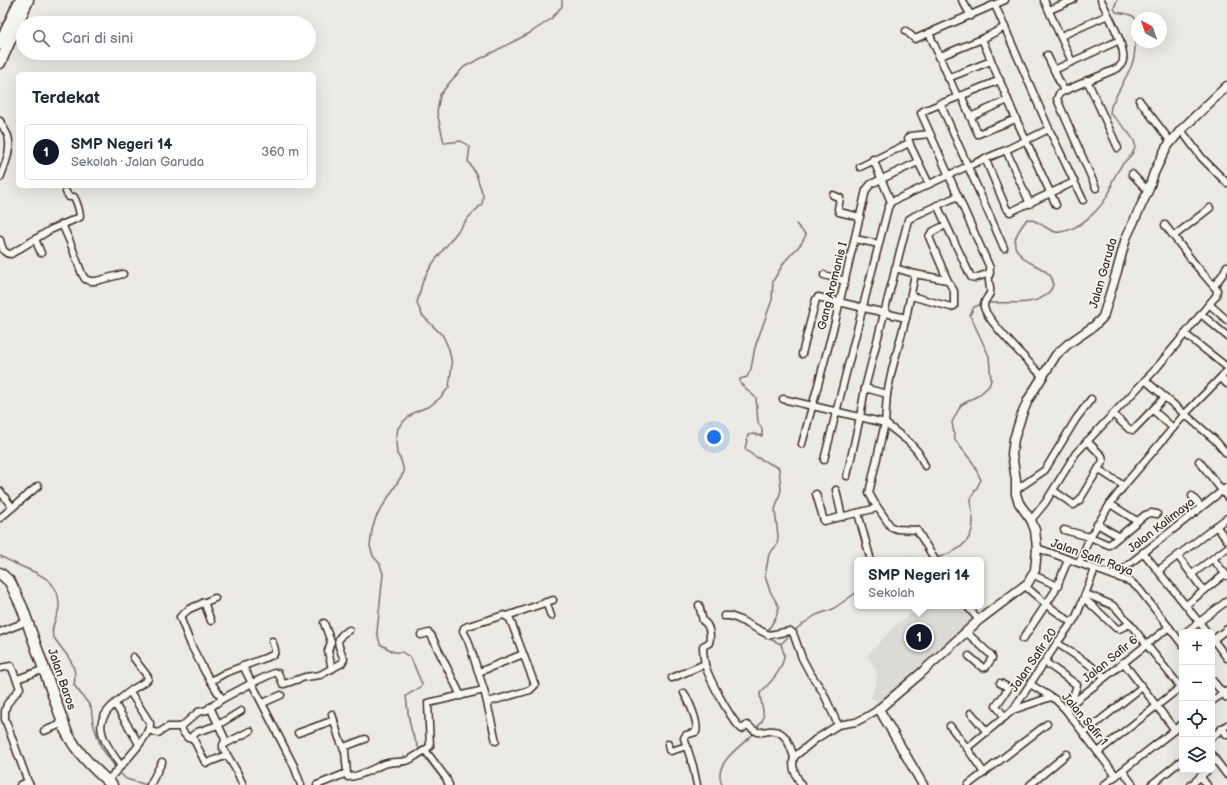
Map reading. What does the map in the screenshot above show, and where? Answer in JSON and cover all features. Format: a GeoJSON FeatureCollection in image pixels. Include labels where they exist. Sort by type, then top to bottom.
{"type":"FeatureCollection","features":[{"type":"Feature","properties":{"kind":"main road"},"geometry":{"type":"LineString","coordinates":[[0,44],[20,0]]}},
{"type":"Feature","properties":{"kind":"main road"},"geometry":{"type":"LineString","coordinates":[[21,16],[28,0]]}},
{"type":"Feature","properties":{"kind":"main road"},"geometry":{"type":"LineString","coordinates":[[0,63],[16,27]]}},
{"type":"Feature","properties":{"kind":"main road","name":"Jalan Baros"},"geometry":{"type":"LineString","coordinates":[[0,573],[10,582],[28,621],[72,742],[82,756],[109,783]]}},
{"type":"Feature","properties":{"kind":"street"},"geometry":{"type":"LineString","coordinates":[[962,0],[971,16]]}},
{"type":"Feature","properties":{"kind":"street"},"geometry":{"type":"LineString","coordinates":[[906,31],[914,39],[971,16],[1005,0]]}},
{"type":"Feature","properties":{"kind":"street"},"geometry":{"type":"LineString","coordinates":[[1044,0],[1072,62]]}},
{"type":"Feature","properties":{"kind":"street"},"geometry":{"type":"LineString","coordinates":[[1049,10],[1073,0]]}},
{"type":"Feature","properties":{"kind":"street"},"geometry":{"type":"LineString","coordinates":[[1096,188],[1057,99],[1059,94],[1064,91],[1118,68],[1121,65],[1124,54],[1120,40],[1101,0]]}},
{"type":"Feature","properties":{"kind":"street"},"geometry":{"type":"LineString","coordinates":[[995,5],[1049,129],[1083,200]]}},
{"type":"Feature","properties":{"kind":"street"},"geometry":{"type":"LineString","coordinates":[[1061,36],[1108,14]]}},
{"type":"Feature","properties":{"kind":"street"},"geometry":{"type":"LineString","coordinates":[[938,57],[982,39],[1005,27]]}},
{"type":"Feature","properties":{"kind":"street"},"geometry":{"type":"LineString","coordinates":[[929,34],[948,78],[978,134],[1016,119]]}},
{"type":"Feature","properties":{"kind":"street"},"geometry":{"type":"LineString","coordinates":[[982,39],[1016,119],[1056,205]]}},
{"type":"Feature","properties":{"kind":"street"},"geometry":{"type":"LineString","coordinates":[[1054,70],[1120,40]]}},
{"type":"Feature","properties":{"kind":"street"},"geometry":{"type":"LineString","coordinates":[[1047,55],[1064,91]]}},
{"type":"Feature","properties":{"kind":"street"},"geometry":{"type":"LineString","coordinates":[[948,78],[991,61]]}},
{"type":"Feature","properties":{"kind":"street"},"geometry":{"type":"LineString","coordinates":[[1000,80],[940,103],[921,112],[990,268],[988,279],[990,289],[984,302],[987,314],[1011,343],[1042,376]]}},
{"type":"Feature","properties":{"kind":"street"},"geometry":{"type":"LineString","coordinates":[[1087,80],[1118,148]]}},
{"type":"Feature","properties":{"kind":"street","name":"Jalan Garuda"},"geometry":{"type":"LineString","coordinates":[[879,708],[920,674],[979,620],[1025,586],[1031,579],[1035,570],[1038,548],[1032,520],[1019,504],[1012,458],[1014,439],[1021,417],[1028,400],[1042,376],[1061,351],[1068,344],[1094,326],[1102,318],[1114,283],[1126,238],[1148,191],[1161,158],[1181,130],[1227,86]]}},
{"type":"Feature","properties":{"kind":"street"},"geometry":{"type":"LineString","coordinates":[[970,117],[1008,100]]}},
{"type":"Feature","properties":{"kind":"street"},"geometry":{"type":"LineString","coordinates":[[1139,100],[1171,142]]}},
{"type":"Feature","properties":{"kind":"street"},"geometry":{"type":"LineString","coordinates":[[940,103],[1004,248]]}},
{"type":"Feature","properties":{"kind":"street"},"geometry":{"type":"LineString","coordinates":[[0,121],[8,136],[9,146],[0,178]]}},
{"type":"Feature","properties":{"kind":"street"},"geometry":{"type":"LineString","coordinates":[[824,460],[862,307],[888,208],[891,202],[1049,129]]}},
{"type":"Feature","properties":{"kind":"street"},"geometry":{"type":"LineString","coordinates":[[1181,130],[1202,158],[1227,183]]}},
{"type":"Feature","properties":{"kind":"street"},"geometry":{"type":"LineString","coordinates":[[929,184],[909,143],[909,136],[930,134]]}},
{"type":"Feature","properties":{"kind":"street"},"geometry":{"type":"LineString","coordinates":[[860,167],[909,143]]}},
{"type":"Feature","properties":{"kind":"street"},"geometry":{"type":"LineString","coordinates":[[1006,150],[1030,204]]}},
{"type":"Feature","properties":{"kind":"street"},"geometry":{"type":"LineString","coordinates":[[985,158],[1008,212],[1012,212],[1030,204],[1074,182]]}},
{"type":"Feature","properties":{"kind":"street"},"geometry":{"type":"LineString","coordinates":[[873,160],[891,202]]}},
{"type":"Feature","properties":{"kind":"street","name":"Gang Aromanis I"},"geometry":{"type":"LineString","coordinates":[[802,444],[845,281],[867,187],[918,162]]}},
{"type":"Feature","properties":{"kind":"street"},"geometry":{"type":"LineString","coordinates":[[1132,174],[1148,191]]}},
{"type":"Feature","properties":{"kind":"street"},"geometry":{"type":"LineString","coordinates":[[0,240],[4,251],[9,254],[62,224],[80,216],[76,200],[73,197],[68,196],[66,192]]}},
{"type":"Feature","properties":{"kind":"street"},"geometry":{"type":"LineString","coordinates":[[833,195],[840,199],[838,209],[839,212],[860,217]]}},
{"type":"Feature","properties":{"kind":"street"},"geometry":{"type":"LineString","coordinates":[[847,476],[865,388],[895,268],[909,219],[958,196]]}},
{"type":"Feature","properties":{"kind":"street"},"geometry":{"type":"LineString","coordinates":[[937,205],[972,278],[990,273]]}},
{"type":"Feature","properties":{"kind":"street"},"geometry":{"type":"LineString","coordinates":[[1174,236],[1210,208]]}},
{"type":"Feature","properties":{"kind":"street"},"geometry":{"type":"LineString","coordinates":[[62,224],[85,279],[96,281],[123,274]]}},
{"type":"Feature","properties":{"kind":"street"},"geometry":{"type":"LineString","coordinates":[[911,296],[953,307],[954,292],[947,280],[929,237],[932,232],[946,225]]}},
{"type":"Feature","properties":{"kind":"street"},"geometry":{"type":"LineString","coordinates":[[1032,520],[1046,503],[1071,461],[1087,441],[1145,380],[1185,334],[1217,293],[1214,286],[1165,225]]}},
{"type":"Feature","properties":{"kind":"street"},"geometry":{"type":"LineString","coordinates":[[35,239],[41,253]]}},
{"type":"Feature","properties":{"kind":"street"},"geometry":{"type":"LineString","coordinates":[[855,239],[879,244]]}},
{"type":"Feature","properties":{"kind":"street"},"geometry":{"type":"LineString","coordinates":[[1214,286],[1227,266]]}},
{"type":"Feature","properties":{"kind":"street"},"geometry":{"type":"LineString","coordinates":[[895,268],[947,280]]}},
{"type":"Feature","properties":{"kind":"street"},"geometry":{"type":"LineString","coordinates":[[916,274],[892,370],[887,394],[885,423],[869,493],[890,527],[896,529],[918,530],[933,557]]}},
{"type":"Feature","properties":{"kind":"street"},"geometry":{"type":"LineString","coordinates":[[824,275],[845,281]]}},
{"type":"Feature","properties":{"kind":"street"},"geometry":{"type":"LineString","coordinates":[[802,354],[818,297],[906,318]]}},
{"type":"Feature","properties":{"kind":"street"},"geometry":{"type":"LineString","coordinates":[[1209,304],[1227,320]]}},
{"type":"Feature","properties":{"kind":"street"},"geometry":{"type":"LineString","coordinates":[[1201,314],[1227,336]]}},
{"type":"Feature","properties":{"kind":"street"},"geometry":{"type":"LineString","coordinates":[[1185,334],[1227,367]]}},
{"type":"Feature","properties":{"kind":"street"},"geometry":{"type":"LineString","coordinates":[[1079,563],[1090,537],[1110,504],[1185,414],[1227,371]]}},
{"type":"Feature","properties":{"kind":"street"},"geometry":{"type":"LineString","coordinates":[[1221,378],[1227,384]]}},
{"type":"Feature","properties":{"kind":"street"},"geometry":{"type":"LineString","coordinates":[[1145,380],[1221,446],[1227,454]]}},
{"type":"Feature","properties":{"kind":"street"},"geometry":{"type":"LineString","coordinates":[[865,388],[887,394]]}},
{"type":"Feature","properties":{"kind":"street"},"geometry":{"type":"LineString","coordinates":[[1113,414],[1132,430],[1165,397]]}},
{"type":"Feature","properties":{"kind":"street"},"geometry":{"type":"LineString","coordinates":[[783,399],[885,423],[909,442],[918,452],[925,466]]}},
{"type":"Feature","properties":{"kind":"street"},"geometry":{"type":"LineString","coordinates":[[1016,490],[1044,470],[1060,443],[1091,399]]}},
{"type":"Feature","properties":{"kind":"street"},"geometry":{"type":"LineString","coordinates":[[1153,410],[1173,428]]}},
{"type":"Feature","properties":{"kind":"street"},"geometry":{"type":"LineString","coordinates":[[1054,491],[1070,503],[1077,504],[1102,463],[1103,458],[1087,441]]}},
{"type":"Feature","properties":{"kind":"street"},"geometry":{"type":"LineString","coordinates":[[1198,461],[1224,489],[1227,497]]}},
{"type":"Feature","properties":{"kind":"street"},"geometry":{"type":"LineString","coordinates":[[1098,469],[1124,486]]}},
{"type":"Feature","properties":{"kind":"street"},"geometry":{"type":"LineString","coordinates":[[0,518],[38,486]]}},
{"type":"Feature","properties":{"kind":"street","name":"Jalan Kalimaya"},"geometry":{"type":"LineString","coordinates":[[1114,576],[1224,489]]}},
{"type":"Feature","properties":{"kind":"street"},"geometry":{"type":"LineString","coordinates":[[836,490],[842,517]]}},
{"type":"Feature","properties":{"kind":"street"},"geometry":{"type":"LineString","coordinates":[[0,491],[12,507]]}},
{"type":"Feature","properties":{"kind":"street"},"geometry":{"type":"LineString","coordinates":[[816,494],[824,521],[877,508]]}},
{"type":"Feature","properties":{"kind":"street"},"geometry":{"type":"LineString","coordinates":[[1192,496],[1201,507]]}},
{"type":"Feature","properties":{"kind":"street"},"geometry":{"type":"LineString","coordinates":[[1110,504],[1136,521]]}},
{"type":"Feature","properties":{"kind":"street"},"geometry":{"type":"LineString","coordinates":[[858,513],[870,557]]}},
{"type":"Feature","properties":{"kind":"street"},"geometry":{"type":"LineString","coordinates":[[1064,530],[1090,537],[1109,545],[1145,515],[1151,513],[1157,514]]}},
{"type":"Feature","properties":{"kind":"street"},"geometry":{"type":"LineString","coordinates":[[1159,570],[1227,518]]}},
{"type":"Feature","properties":{"kind":"street"},"geometry":{"type":"LineString","coordinates":[[1097,524],[1118,536]]}},
{"type":"Feature","properties":{"kind":"street"},"geometry":{"type":"LineString","coordinates":[[1216,526],[1227,540]]}},
{"type":"Feature","properties":{"kind":"street","name":"Jalan Safir Raya"},"geometry":{"type":"LineString","coordinates":[[1038,548],[1131,582],[1139,589],[1179,637]]}},
{"type":"Feature","properties":{"kind":"street"},"geometry":{"type":"LineString","coordinates":[[1192,574],[1227,548]]}},
{"type":"Feature","properties":{"kind":"street"},"geometry":{"type":"LineString","coordinates":[[1143,552],[1205,629]]}},
{"type":"Feature","properties":{"kind":"street"},"geometry":{"type":"LineString","coordinates":[[1178,556],[1204,591]]}},
{"type":"Feature","properties":{"kind":"street"},"geometry":{"type":"LineString","coordinates":[[1186,605],[1226,575],[1213,558]]}},
{"type":"Feature","properties":{"kind":"street"},"geometry":{"type":"LineString","coordinates":[[1023,639],[1058,586],[1068,560]]}},
{"type":"Feature","properties":{"kind":"street"},"geometry":{"type":"LineString","coordinates":[[1124,568],[1131,582]]}},
{"type":"Feature","properties":{"kind":"street","name":"Jalan Safir 20"},"geometry":{"type":"LineString","coordinates":[[1013,710],[1072,623],[1085,596],[1095,569]]}},
{"type":"Feature","properties":{"kind":"street"},"geometry":{"type":"LineString","coordinates":[[1038,578],[1058,586]]}},
{"type":"Feature","properties":{"kind":"street"},"geometry":{"type":"LineString","coordinates":[[1025,586],[1072,623]]}},
{"type":"Feature","properties":{"kind":"street"},"geometry":{"type":"LineString","coordinates":[[1085,596],[1116,628],[1119,629],[1130,624]]}},
{"type":"Feature","properties":{"kind":"street"},"geometry":{"type":"LineString","coordinates":[[1085,596],[1112,605],[1130,624],[1179,687],[1178,690],[1098,752]]}},
{"type":"Feature","properties":{"kind":"street"},"geometry":{"type":"LineString","coordinates":[[215,598],[189,609],[180,617],[193,649],[222,699]]}},
{"type":"Feature","properties":{"kind":"street"},"geometry":{"type":"LineString","coordinates":[[496,741],[488,702],[464,628],[504,615],[507,616],[553,600]]}},
{"type":"Feature","properties":{"kind":"street"},"geometry":{"type":"LineString","coordinates":[[1190,629],[1227,601]]}},
{"type":"Feature","properties":{"kind":"street"},"geometry":{"type":"LineString","coordinates":[[204,602],[211,621]]}},
{"type":"Feature","properties":{"kind":"street"},"geometry":{"type":"LineString","coordinates":[[546,602],[551,616]]}},
{"type":"Feature","properties":{"kind":"street"},"geometry":{"type":"LineString","coordinates":[[699,605],[703,621],[708,626],[710,640],[709,643],[704,646],[705,664],[710,678],[736,724],[742,729],[747,725],[756,731],[774,731],[782,734],[786,738],[794,757],[794,770],[802,785]]}},
{"type":"Feature","properties":{"kind":"street"},"geometry":{"type":"LineString","coordinates":[[970,609],[979,620]]}},
{"type":"Feature","properties":{"kind":"street"},"geometry":{"type":"LineString","coordinates":[[488,702],[532,689],[535,685],[510,619],[507,616]]}},
{"type":"Feature","properties":{"kind":"street"},"geometry":{"type":"LineString","coordinates":[[724,616],[730,616],[738,619],[765,633],[790,631],[794,634],[802,658],[823,692],[838,725]]}},
{"type":"Feature","properties":{"kind":"street"},"geometry":{"type":"LineString","coordinates":[[0,632],[28,621]]}},
{"type":"Feature","properties":{"kind":"street"},"geometry":{"type":"LineString","coordinates":[[324,623],[331,642],[328,652],[332,669]]}},
{"type":"Feature","properties":{"kind":"street","name":"Jalan Safir 6"},"geometry":{"type":"LineString","coordinates":[[1067,707],[1169,626]]}},
{"type":"Feature","properties":{"kind":"street"},"geometry":{"type":"LineString","coordinates":[[1215,638],[1227,629]]}},
{"type":"Feature","properties":{"kind":"street"},"geometry":{"type":"LineString","coordinates":[[148,730],[158,733],[170,727],[181,727],[196,713],[210,708],[222,699],[276,672],[284,684],[305,677],[317,676],[332,669],[344,661],[339,648],[338,639],[340,635],[349,630]]}},
{"type":"Feature","properties":{"kind":"street"},"geometry":{"type":"LineString","coordinates":[[966,632],[991,654],[992,658],[986,667],[983,668],[969,656]]}},
{"type":"Feature","properties":{"kind":"street"},"geometry":{"type":"LineString","coordinates":[[421,635],[430,633],[461,696]]}},
{"type":"Feature","properties":{"kind":"street"},"geometry":{"type":"LineString","coordinates":[[211,681],[225,673],[274,655],[275,649],[272,641]]}},
{"type":"Feature","properties":{"kind":"street"},"geometry":{"type":"LineString","coordinates":[[1215,642],[1227,658]]}},
{"type":"Feature","properties":{"kind":"street"},"geometry":{"type":"LineString","coordinates":[[1057,643],[1090,665],[1104,677]]}},
{"type":"Feature","properties":{"kind":"street"},"geometry":{"type":"LineString","coordinates":[[479,672],[523,654]]}},
{"type":"Feature","properties":{"kind":"street"},"geometry":{"type":"LineString","coordinates":[[118,768],[105,740],[101,727],[103,717],[115,704],[147,680],[148,677],[133,657]]}},
{"type":"Feature","properties":{"kind":"street"},"geometry":{"type":"LineString","coordinates":[[1045,662],[1077,685],[1067,707]]}},
{"type":"Feature","properties":{"kind":"street"},"geometry":{"type":"LineString","coordinates":[[1123,662],[1175,730]]}},
{"type":"Feature","properties":{"kind":"street"},"geometry":{"type":"LineString","coordinates":[[672,678],[705,664]]}},
{"type":"Feature","properties":{"kind":"street"},"geometry":{"type":"LineString","coordinates":[[0,668],[11,666],[20,690],[9,700],[5,711],[5,719],[29,783],[20,785]]}},
{"type":"Feature","properties":{"kind":"street"},"geometry":{"type":"LineString","coordinates":[[243,666],[294,766],[301,785]]}},
{"type":"Feature","properties":{"kind":"street"},"geometry":{"type":"LineString","coordinates":[[17,679],[45,669]]}},
{"type":"Feature","properties":{"kind":"street"},"geometry":{"type":"LineString","coordinates":[[1000,683],[1008,689],[996,706],[1005,717]]}},
{"type":"Feature","properties":{"kind":"street"},"geometry":{"type":"LineString","coordinates":[[1215,683],[1226,695],[1215,700]]}},
{"type":"Feature","properties":{"kind":"street","name":"Jalan Safir 1"},"geometry":{"type":"LineString","coordinates":[[1030,684],[1067,707],[1116,776]]}},
{"type":"Feature","properties":{"kind":"street"},"geometry":{"type":"LineString","coordinates":[[1084,733],[1142,687]]}},
{"type":"Feature","properties":{"kind":"street"},"geometry":{"type":"LineString","coordinates":[[332,714],[339,738],[344,747],[348,777],[351,777],[383,764],[408,760],[424,750],[430,744],[427,704],[429,702],[484,690]]}},
{"type":"Feature","properties":{"kind":"street"},"geometry":{"type":"LineString","coordinates":[[109,783],[118,768],[139,744],[150,725],[130,692]]}},
{"type":"Feature","properties":{"kind":"street"},"geometry":{"type":"LineString","coordinates":[[684,693],[692,710],[697,730],[695,733],[684,736],[697,785]]}},
{"type":"Feature","properties":{"kind":"street"},"geometry":{"type":"LineString","coordinates":[[263,704],[281,695]]}},
{"type":"Feature","properties":{"kind":"street"},"geometry":{"type":"LineString","coordinates":[[967,748],[1013,710],[1050,697]]}},
{"type":"Feature","properties":{"kind":"street"},"geometry":{"type":"LineString","coordinates":[[115,704],[139,744]]}},
{"type":"Feature","properties":{"kind":"street"},"geometry":{"type":"LineString","coordinates":[[210,708],[225,739],[223,748],[243,785]]}},
{"type":"Feature","properties":{"kind":"street"},"geometry":{"type":"LineString","coordinates":[[794,757],[816,739],[838,725],[856,722],[879,708],[923,785]]}},
{"type":"Feature","properties":{"kind":"street"},"geometry":{"type":"LineString","coordinates":[[181,727],[182,731],[188,738],[193,737],[197,732],[218,725],[241,711]]}},
{"type":"Feature","properties":{"kind":"street"},"geometry":{"type":"LineString","coordinates":[[971,713],[986,732]]}},
{"type":"Feature","properties":{"kind":"street"},"geometry":{"type":"LineString","coordinates":[[298,733],[334,720]]}},
{"type":"Feature","properties":{"kind":"street"},"geometry":{"type":"LineString","coordinates":[[44,731],[64,723]]}},
{"type":"Feature","properties":{"kind":"street"},"geometry":{"type":"LineString","coordinates":[[968,785],[1047,724]]}},
{"type":"Feature","properties":{"kind":"street"},"geometry":{"type":"LineString","coordinates":[[950,726],[984,773]]}},
{"type":"Feature","properties":{"kind":"street"},"geometry":{"type":"LineString","coordinates":[[1104,785],[1179,727]]}},
{"type":"Feature","properties":{"kind":"street"},"geometry":{"type":"LineString","coordinates":[[1215,735],[1225,727],[1227,735]]}},
{"type":"Feature","properties":{"kind":"street"},"geometry":{"type":"LineString","coordinates":[[223,745],[250,731]]}},
{"type":"Feature","properties":{"kind":"street"},"geometry":{"type":"LineString","coordinates":[[193,737],[206,763],[227,755]]}},
{"type":"Feature","properties":{"kind":"street"},"geometry":{"type":"LineString","coordinates":[[344,747],[366,739]]}},
{"type":"Feature","properties":{"kind":"street"},"geometry":{"type":"LineString","coordinates":[[668,744],[671,752],[687,746]]}},
{"type":"Feature","properties":{"kind":"street"},"geometry":{"type":"LineString","coordinates":[[424,750],[446,778],[449,785]]}},
{"type":"Feature","properties":{"kind":"street"},"geometry":{"type":"LineString","coordinates":[[1030,785],[1067,754]]}},
{"type":"Feature","properties":{"kind":"street"},"geometry":{"type":"LineString","coordinates":[[152,783],[162,762]]}},
{"type":"Feature","properties":{"kind":"street"},"geometry":{"type":"LineString","coordinates":[[1151,785],[1179,762]]}},
{"type":"Feature","properties":{"kind":"street"},"geometry":{"type":"LineString","coordinates":[[1215,765],[1227,775]]}},
{"type":"Feature","properties":{"kind":"street"},"geometry":{"type":"LineString","coordinates":[[1123,771],[1133,785]]}},
{"type":"Feature","properties":{"kind":"street"},"geometry":{"type":"LineString","coordinates":[[317,785],[347,773]]}},
{"type":"Feature","properties":{"kind":"street"},"geometry":{"type":"LineString","coordinates":[[1191,785],[1204,773]]}},
{"type":"Feature","properties":{"kind":"street"},"geometry":{"type":"LineString","coordinates":[[1200,776],[1207,785]]}},
{"type":"Feature","properties":{"kind":"street"},"geometry":{"type":"LineString","coordinates":[[1159,779],[1164,785]]}},
{"type":"Feature","properties":{"kind":"shaded area"},"geometry":{"type":"Polygon","coordinates":[[[918,609],[967,609],[975,618],[878,703],[871,697],[877,678],[872,662],[867,656],[897,624],[918,609]]]}},
{"type":"Feature","properties":{"kind":"waterway"},"geometry":{"type":"LineString","coordinates":[[421,752],[412,731],[406,696],[419,688],[422,684],[411,658],[402,652],[394,652],[380,644],[377,632],[383,574],[380,564],[373,556],[370,546],[372,530],[376,517],[404,472],[401,460],[397,454],[396,441],[398,428],[415,412],[430,406],[441,397],[449,387],[452,365],[449,349],[443,336],[422,315],[417,303],[423,280],[433,263],[468,218],[482,204],[483,195],[476,174],[468,161],[470,147],[461,141],[444,143],[437,112],[440,95],[464,67],[530,33],[551,19],[562,6],[562,0]]}},
{"type":"Feature","properties":{"kind":"waterway"},"geometry":{"type":"LineString","coordinates":[[1117,0],[1114,8],[1116,12],[1131,16]]}},
{"type":"Feature","properties":{"kind":"waterway"},"geometry":{"type":"LineString","coordinates":[[988,303],[1029,302],[1043,297],[1049,292],[1053,286],[1053,281],[1050,276],[1041,268],[1025,259],[1015,246],[1015,239],[1020,228],[1027,219],[1036,221],[1048,229],[1056,232],[1068,230],[1082,223],[1102,204],[1111,190],[1112,182],[1117,172],[1134,151],[1135,144],[1132,137],[1110,114],[1111,106],[1131,67],[1135,48]]}},
{"type":"Feature","properties":{"kind":"waterway"},"geometry":{"type":"LineString","coordinates":[[767,632],[776,617],[779,607],[770,591],[765,576],[769,554],[777,545],[778,536],[775,510],[781,490],[779,468],[754,456],[745,449],[748,435],[754,434],[762,436],[762,429],[758,422],[756,398],[740,383],[740,379],[747,377],[751,369],[755,347],[772,300],[773,281],[785,261],[801,244],[806,235],[796,224]]}},
{"type":"Feature","properties":{"kind":"waterway"},"geometry":{"type":"LineString","coordinates":[[939,557],[956,550],[966,542],[970,536],[973,519],[971,500],[981,480],[973,463],[955,440],[952,422],[961,405],[979,395],[989,386],[991,380],[989,356],[970,315],[974,307],[982,304]]}},
{"type":"Feature","properties":{"kind":"waterway"},"geometry":{"type":"LineString","coordinates":[[0,556],[44,577],[55,588],[58,596],[59,610],[52,632],[53,636],[72,664],[75,677],[74,685],[91,707],[93,723],[101,747],[116,768]]}},
{"type":"Feature","properties":{"kind":"waterway"},"geometry":{"type":"LineString","coordinates":[[793,632],[816,615],[833,609],[854,594]]}},
{"type":"Feature","properties":{"kind":"waterway"},"geometry":{"type":"LineString","coordinates":[[756,729],[763,719],[760,693],[778,671],[784,656],[781,644],[765,637],[765,635]]}},
{"type":"Feature","properties":{"kind":"waterway"},"geometry":{"type":"LineString","coordinates":[[781,644],[790,635]]}},
{"type":"Feature","properties":{"kind":"waterway"},"geometry":{"type":"LineString","coordinates":[[722,785],[720,776],[723,764],[733,752],[754,733]]}},
{"type":"Feature","properties":{"kind":"waterway"},"geometry":{"type":"LineString","coordinates":[[423,755],[443,780],[445,785]]}},
{"type":"Feature","properties":{"kind":"waterway"},"geometry":{"type":"LineString","coordinates":[[118,771],[126,779],[147,785]]}},
{"type":"Feature","properties":{"kind":"place","name":"SMP Negeri 14"},"geometry":{"type":"Point","coordinates":[919,637]}}]}
